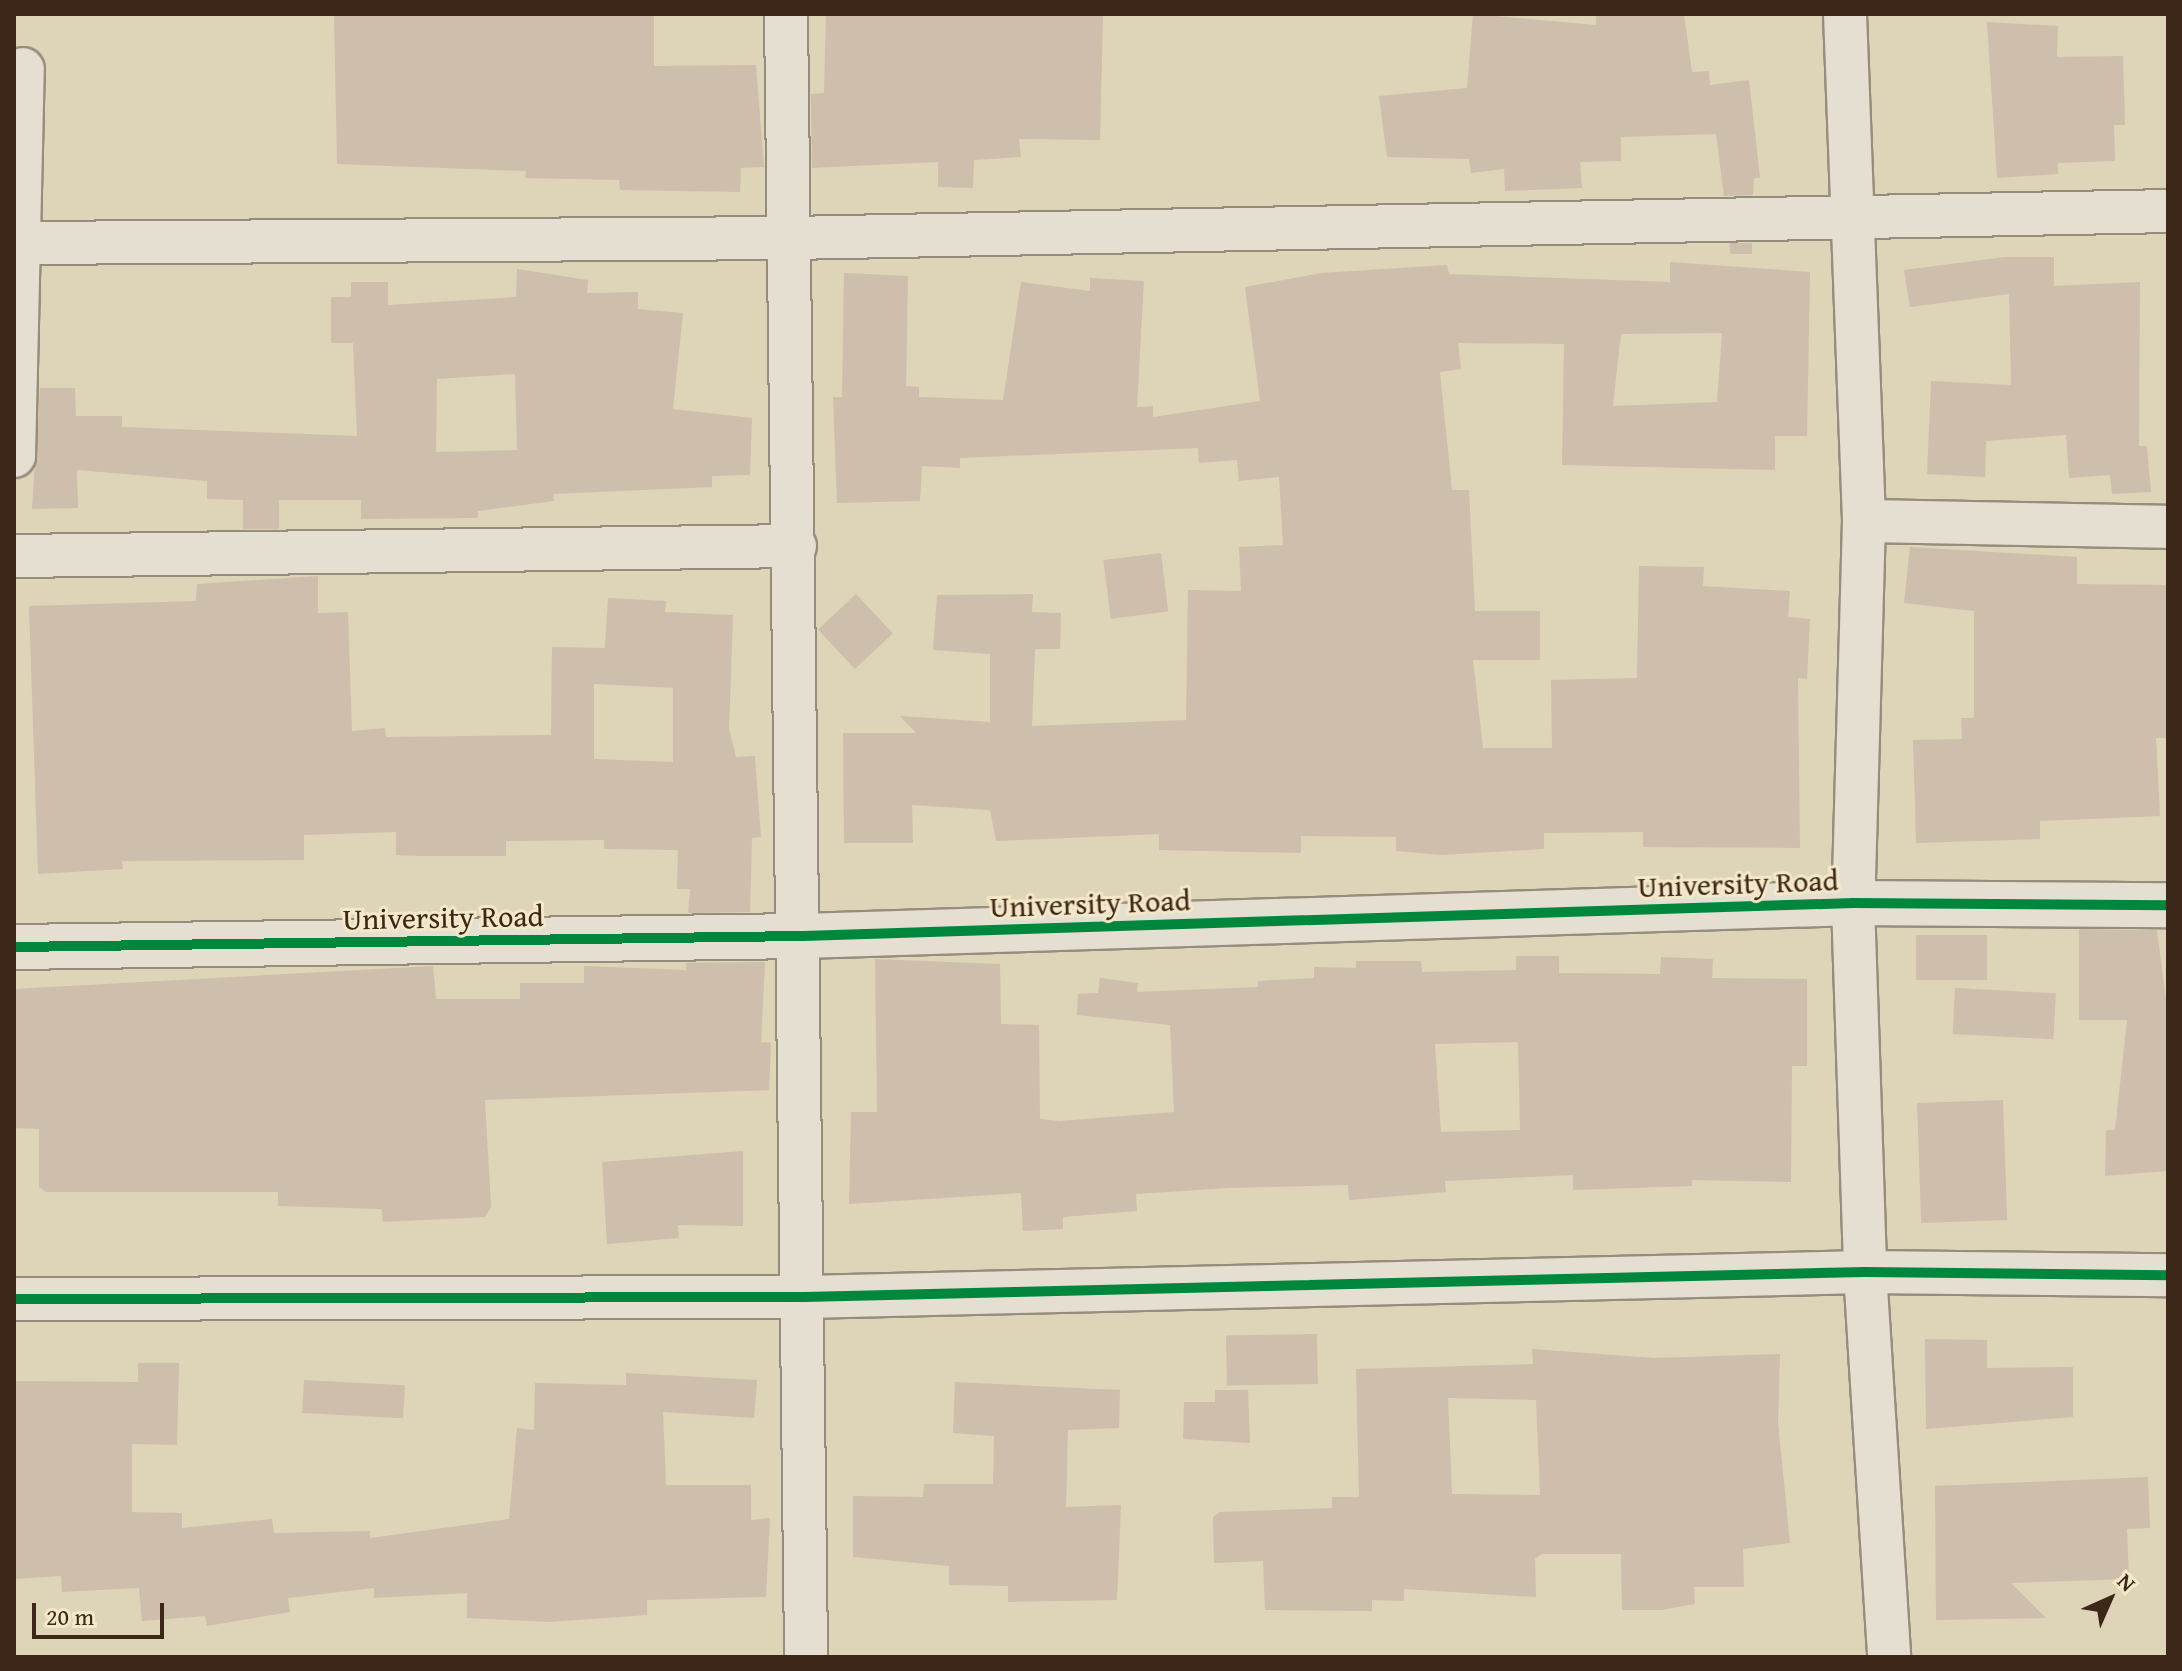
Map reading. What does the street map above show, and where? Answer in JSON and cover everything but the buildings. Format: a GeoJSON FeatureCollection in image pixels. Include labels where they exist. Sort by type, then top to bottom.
{"type":"FeatureCollection","features":[{"type":"Feature","properties":{"kind":"street"},"geometry":{"type":"LineString","coordinates":[[786,14],[803,936],[806,1657]]}},
{"type":"Feature","properties":{"kind":"street"},"geometry":{"type":"LineString","coordinates":[[1845,14],[1850,215],[1864,521],[1853,903],[1865,1272],[1889,1657]]}},
{"type":"Feature","properties":{"kind":"street"},"geometry":{"type":"LineString","coordinates":[[14,456],[23,69]]}},
{"type":"Feature","properties":{"kind":"street"},"geometry":{"type":"LineString","coordinates":[[20,243],[790,238],[2168,211]]}},
{"type":"Feature","properties":{"kind":"street"},"geometry":{"type":"LineString","coordinates":[[1864,521],[2168,527]]}},
{"type":"Feature","properties":{"kind":"street"},"geometry":{"type":"LineString","coordinates":[[14,556],[795,546]]}},
{"type":"Feature","properties":{"kind":"street","name":"University Road"},"geometry":{"type":"LineString","coordinates":[[14,947],[803,936],[1853,903],[2168,905]]}},
{"type":"Feature","properties":{"kind":"street"},"geometry":{"type":"LineString","coordinates":[[14,1299],[804,1297],[1865,1272],[2168,1275]]}},
{"type":"Feature","properties":{"kind":"cycle path"},"geometry":{"type":"LineString","coordinates":[[14,947],[803,936],[1853,903],[2168,905]]}},
{"type":"Feature","properties":{"kind":"cycle path"},"geometry":{"type":"LineString","coordinates":[[14,1299],[804,1297],[1865,1272],[2168,1275]]}}]}
